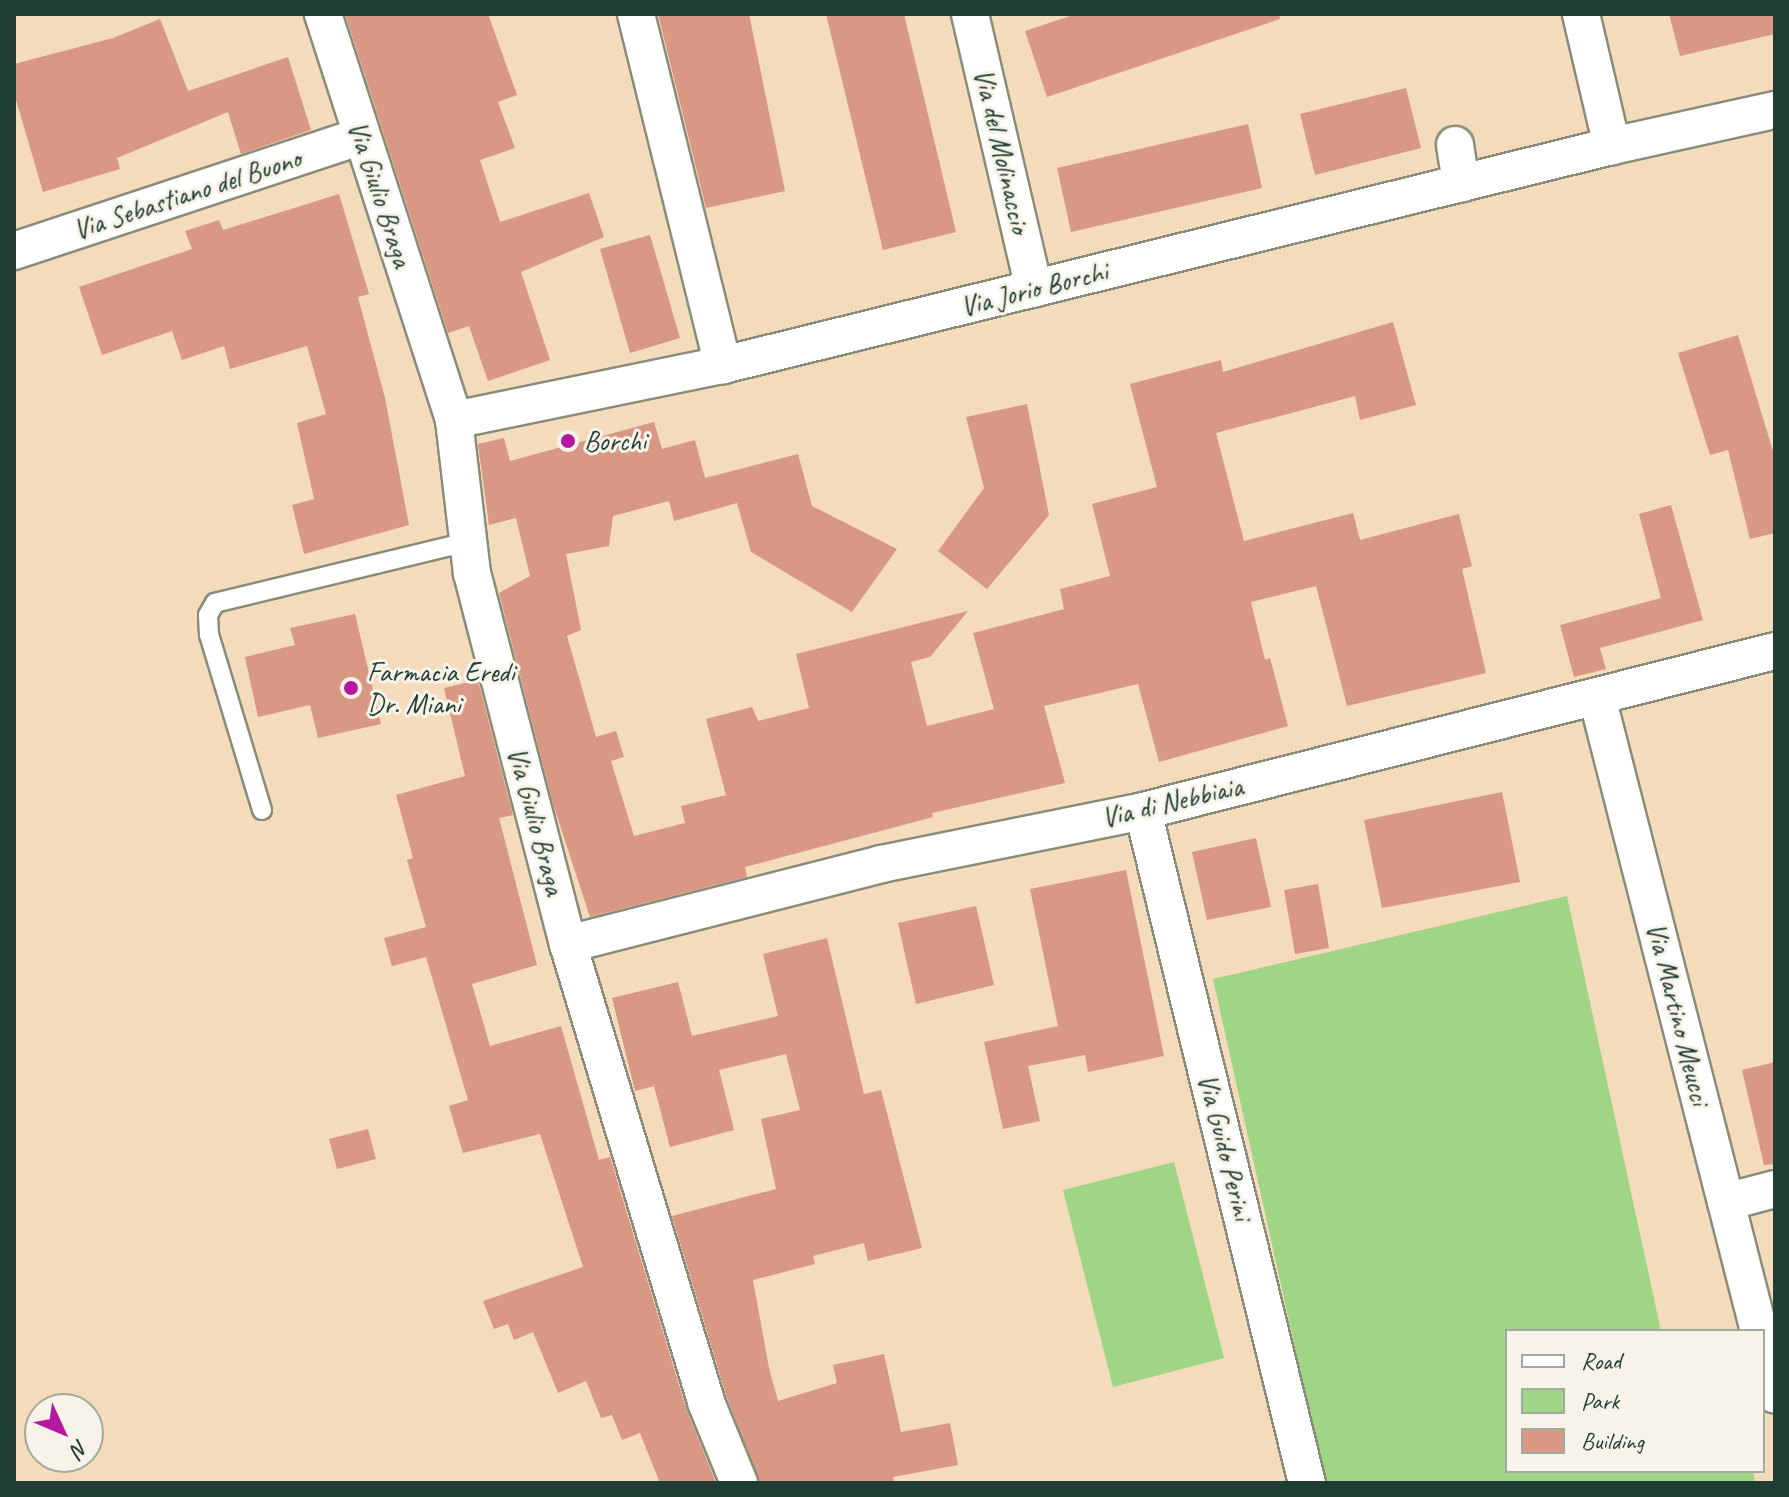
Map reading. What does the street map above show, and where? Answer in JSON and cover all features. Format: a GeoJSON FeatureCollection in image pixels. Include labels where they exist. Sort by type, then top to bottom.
{"type":"FeatureCollection","features":[{"type":"Feature","properties":{"kind":"street","name":"Via Giulio Braga"},"geometry":{"type":"LineString","coordinates":[[323,14],[454,420],[472,573],[568,944],[706,1402],[739,1483]]}},
{"type":"Feature","properties":{"kind":"street"},"geometry":{"type":"LineString","coordinates":[[636,14],[723,365]]}},
{"type":"Feature","properties":{"kind":"street","name":"Via del Molinaccio"},"geometry":{"type":"LineString","coordinates":[[970,14],[1034,289]]}},
{"type":"Feature","properties":{"kind":"street"},"geometry":{"type":"LineString","coordinates":[[1581,14],[1612,146]]}},
{"type":"Feature","properties":{"kind":"street","name":"Via Jorio Borchi"},"geometry":{"type":"LineString","coordinates":[[454,420],[723,365],[1612,146],[1775,110]]}},
{"type":"Feature","properties":{"kind":"street","name":"Via Sebastiano del Buono"},"geometry":{"type":"LineString","coordinates":[[14,251],[361,136]]}},
{"type":"Feature","properties":{"kind":"street"},"geometry":{"type":"LineString","coordinates":[[1455,145],[1461,184]]}},
{"type":"Feature","properties":{"kind":"street","name":"Via di Nebbiaia"},"geometry":{"type":"LineString","coordinates":[[568,944],[881,864],[1143,811],[1775,651]]}},
{"type":"Feature","properties":{"kind":"street","name":"Via Martino Meucci"},"geometry":{"type":"LineString","coordinates":[[1597,697],[1758,1329]]}},
{"type":"Feature","properties":{"kind":"street","name":"Via Guido Perini"},"geometry":{"type":"LineString","coordinates":[[1143,811],[1307,1483]]}},
{"type":"Feature","properties":{"kind":"street"},"geometry":{"type":"LineString","coordinates":[[1726,1202],[1775,1189]]}},
{"type":"Feature","properties":{"kind":"street"},"geometry":{"type":"LineString","coordinates":[[1765,1355],[1775,1395]]}},
{"type":"Feature","properties":{"kind":"lane"},"geometry":{"type":"LineString","coordinates":[[262,810],[209,635],[208,615],[215,603],[468,542]]}},
{"type":"Feature","properties":{"kind":"green space"},"geometry":{"type":"Polygon","coordinates":[[[1567,896],[1661,1329],[1505,1329],[1505,1473],[1753,1473],[1755,1483],[1325,1483],[1213,979],[1567,896]]]}},
{"type":"Feature","properties":{"kind":"green space"},"geometry":{"type":"Polygon","coordinates":[[[1174,1162],[1224,1358],[1113,1387],[1063,1190],[1174,1162]]]}},
{"type":"Feature","properties":{"kind":"building"},"geometry":{"type":"Polygon","coordinates":[[[345,14],[488,14],[517,95],[498,102],[515,148],[480,160],[500,222],[589,193],[604,237],[521,272],[550,360],[488,381],[469,326],[448,333],[345,14]]]}},
{"type":"Feature","properties":{"kind":"building"},"geometry":{"type":"Polygon","coordinates":[[[658,14],[749,14],[785,191],[706,208],[658,14]]]}},
{"type":"Feature","properties":{"kind":"building"},"geometry":{"type":"Polygon","coordinates":[[[826,14],[904,14],[956,232],[883,250],[826,14]]]}},
{"type":"Feature","properties":{"kind":"building"},"geometry":{"type":"Polygon","coordinates":[[[1076,14],[1279,14],[1280,19],[1047,97],[1025,31],[1076,14]]]}},
{"type":"Feature","properties":{"kind":"building"},"geometry":{"type":"Polygon","coordinates":[[[1669,14],[1775,14],[1775,34],[1680,56],[1669,14]]]}},
{"type":"Feature","properties":{"kind":"building"},"geometry":{"type":"Polygon","coordinates":[[[160,19],[188,91],[288,57],[311,130],[241,154],[228,112],[117,158],[120,169],[43,192],[14,93],[14,64],[113,38],[160,19]]]}},
{"type":"Feature","properties":{"kind":"building"},"geometry":{"type":"Polygon","coordinates":[[[1406,88],[1421,148],[1315,175],[1300,114],[1406,88]]]}},
{"type":"Feature","properties":{"kind":"building"},"geometry":{"type":"Polygon","coordinates":[[[1248,124],[1262,188],[1071,232],[1057,168],[1248,124]]]}},
{"type":"Feature","properties":{"kind":"building"},"geometry":{"type":"Polygon","coordinates":[[[339,194],[369,294],[358,297],[385,398],[409,525],[304,554],[292,505],[314,499],[297,423],[326,414],[307,346],[230,369],[224,346],[182,360],[172,331],[102,355],[79,287],[192,249],[185,231],[219,220],[223,230],[339,194]]]}},
{"type":"Feature","properties":{"kind":"building"},"geometry":{"type":"Polygon","coordinates":[[[650,235],[680,338],[630,353],[600,249],[650,235]]]}},
{"type":"Feature","properties":{"kind":"building"},"geometry":{"type":"Polygon","coordinates":[[[1393,322],[1416,405],[1360,420],[1355,396],[1216,433],[1244,541],[1353,513],[1360,540],[1459,514],[1472,566],[1462,569],[1486,673],[1347,706],[1316,586],[1251,602],[1265,660],[1270,658],[1288,726],[1159,762],[1138,684],[1044,706],[1065,783],[932,813],[933,817],[745,867],[747,877],[590,917],[553,804],[499,593],[530,576],[516,518],[489,525],[478,444],[504,438],[510,461],[654,422],[662,449],[695,440],[705,478],[798,454],[812,506],[897,549],[852,612],[751,552],[737,503],[674,521],[669,501],[613,516],[609,546],[566,554],[581,630],[567,636],[596,737],[616,731],[624,757],[611,761],[634,836],[685,823],[681,806],[726,795],[706,719],[752,707],[758,721],[809,708],[796,654],[968,611],[930,657],[911,662],[927,726],[994,709],[973,633],[1064,609],[1060,589],[1110,576],[1092,504],[1157,487],[1130,384],[1221,360],[1223,372],[1393,322]]]}},
{"type":"Feature","properties":{"kind":"building"},"geometry":{"type":"Polygon","coordinates":[[[1738,335],[1775,458],[1775,533],[1750,539],[1728,450],[1710,455],[1678,353],[1738,335]]]}},
{"type":"Feature","properties":{"kind":"building"},"geometry":{"type":"Polygon","coordinates":[[[1027,404],[1049,515],[987,589],[938,551],[984,488],[966,417],[1027,404]]]}},
{"type":"Feature","properties":{"kind":"building"},"geometry":{"type":"Polygon","coordinates":[[[1671,505],[1703,620],[1600,648],[1606,669],[1574,677],[1560,625],[1661,598],[1639,514],[1671,505]]]}},
{"type":"Feature","properties":{"kind":"building"},"geometry":{"type":"Polygon","coordinates":[[[355,614],[381,724],[318,738],[310,705],[258,717],[245,657],[295,645],[290,628],[355,614]]]}},
{"type":"Feature","properties":{"kind":"building"},"geometry":{"type":"Polygon","coordinates":[[[478,680],[513,815],[499,818],[537,965],[472,984],[490,1046],[561,1026],[599,1160],[610,1157],[686,1408],[716,1483],[660,1483],[640,1433],[622,1440],[612,1415],[601,1418],[586,1381],[558,1393],[533,1332],[514,1340],[508,1324],[494,1329],[483,1301],[583,1267],[540,1134],[463,1153],[449,1106],[468,1100],[426,957],[392,966],[384,938],[426,927],[407,860],[413,858],[396,795],[465,776],[444,688],[478,680]]]}},
{"type":"Feature","properties":{"kind":"building"},"geometry":{"type":"Polygon","coordinates":[[[1502,792],[1520,882],[1382,908],[1364,820],[1502,792]]]}},
{"type":"Feature","properties":{"kind":"building"},"geometry":{"type":"Polygon","coordinates":[[[1256,838],[1271,907],[1207,920],[1192,852],[1256,838]]]}},
{"type":"Feature","properties":{"kind":"building"},"geometry":{"type":"Polygon","coordinates":[[[1126,870],[1164,1056],[1088,1072],[1085,1055],[1028,1066],[1040,1121],[1003,1129],[984,1042],[1058,1026],[1030,889],[1126,870]]]}},
{"type":"Feature","properties":{"kind":"building"},"geometry":{"type":"Polygon","coordinates":[[[1318,884],[1329,948],[1295,954],[1284,890],[1318,884]]]}},
{"type":"Feature","properties":{"kind":"building"},"geometry":{"type":"Polygon","coordinates":[[[976,906],[994,985],[916,1004],[898,923],[976,906]]]}},
{"type":"Feature","properties":{"kind":"building"},"geometry":{"type":"Polygon","coordinates":[[[827,938],[864,1094],[881,1090],[922,1248],[868,1261],[864,1243],[813,1256],[815,1264],[753,1280],[769,1368],[778,1401],[837,1383],[833,1365],[884,1354],[901,1432],[950,1423],[958,1465],[893,1477],[894,1483],[760,1483],[726,1395],[672,1216],[776,1189],[761,1119],[800,1110],[786,1054],[719,1070],[734,1130],[670,1147],[654,1086],[635,1091],[612,998],[678,982],[692,1036],[778,1016],[763,954],[827,938]]]}},
{"type":"Feature","properties":{"kind":"building"},"geometry":{"type":"Polygon","coordinates":[[[1775,1062],[1775,1164],[1764,1165],[1742,1070],[1775,1062]]]}},
{"type":"Feature","properties":{"kind":"building"},"geometry":{"type":"Polygon","coordinates":[[[368,1129],[376,1159],[337,1169],[329,1139],[368,1129]]]}},
{"type":"Feature","properties":{"kind":"place","name":"Borchi"},"geometry":{"type":"Point","coordinates":[568,441]}},
{"type":"Feature","properties":{"kind":"place","name":"Farmacia Eredi Dr. Miani"},"geometry":{"type":"Point","coordinates":[351,688]}}]}
